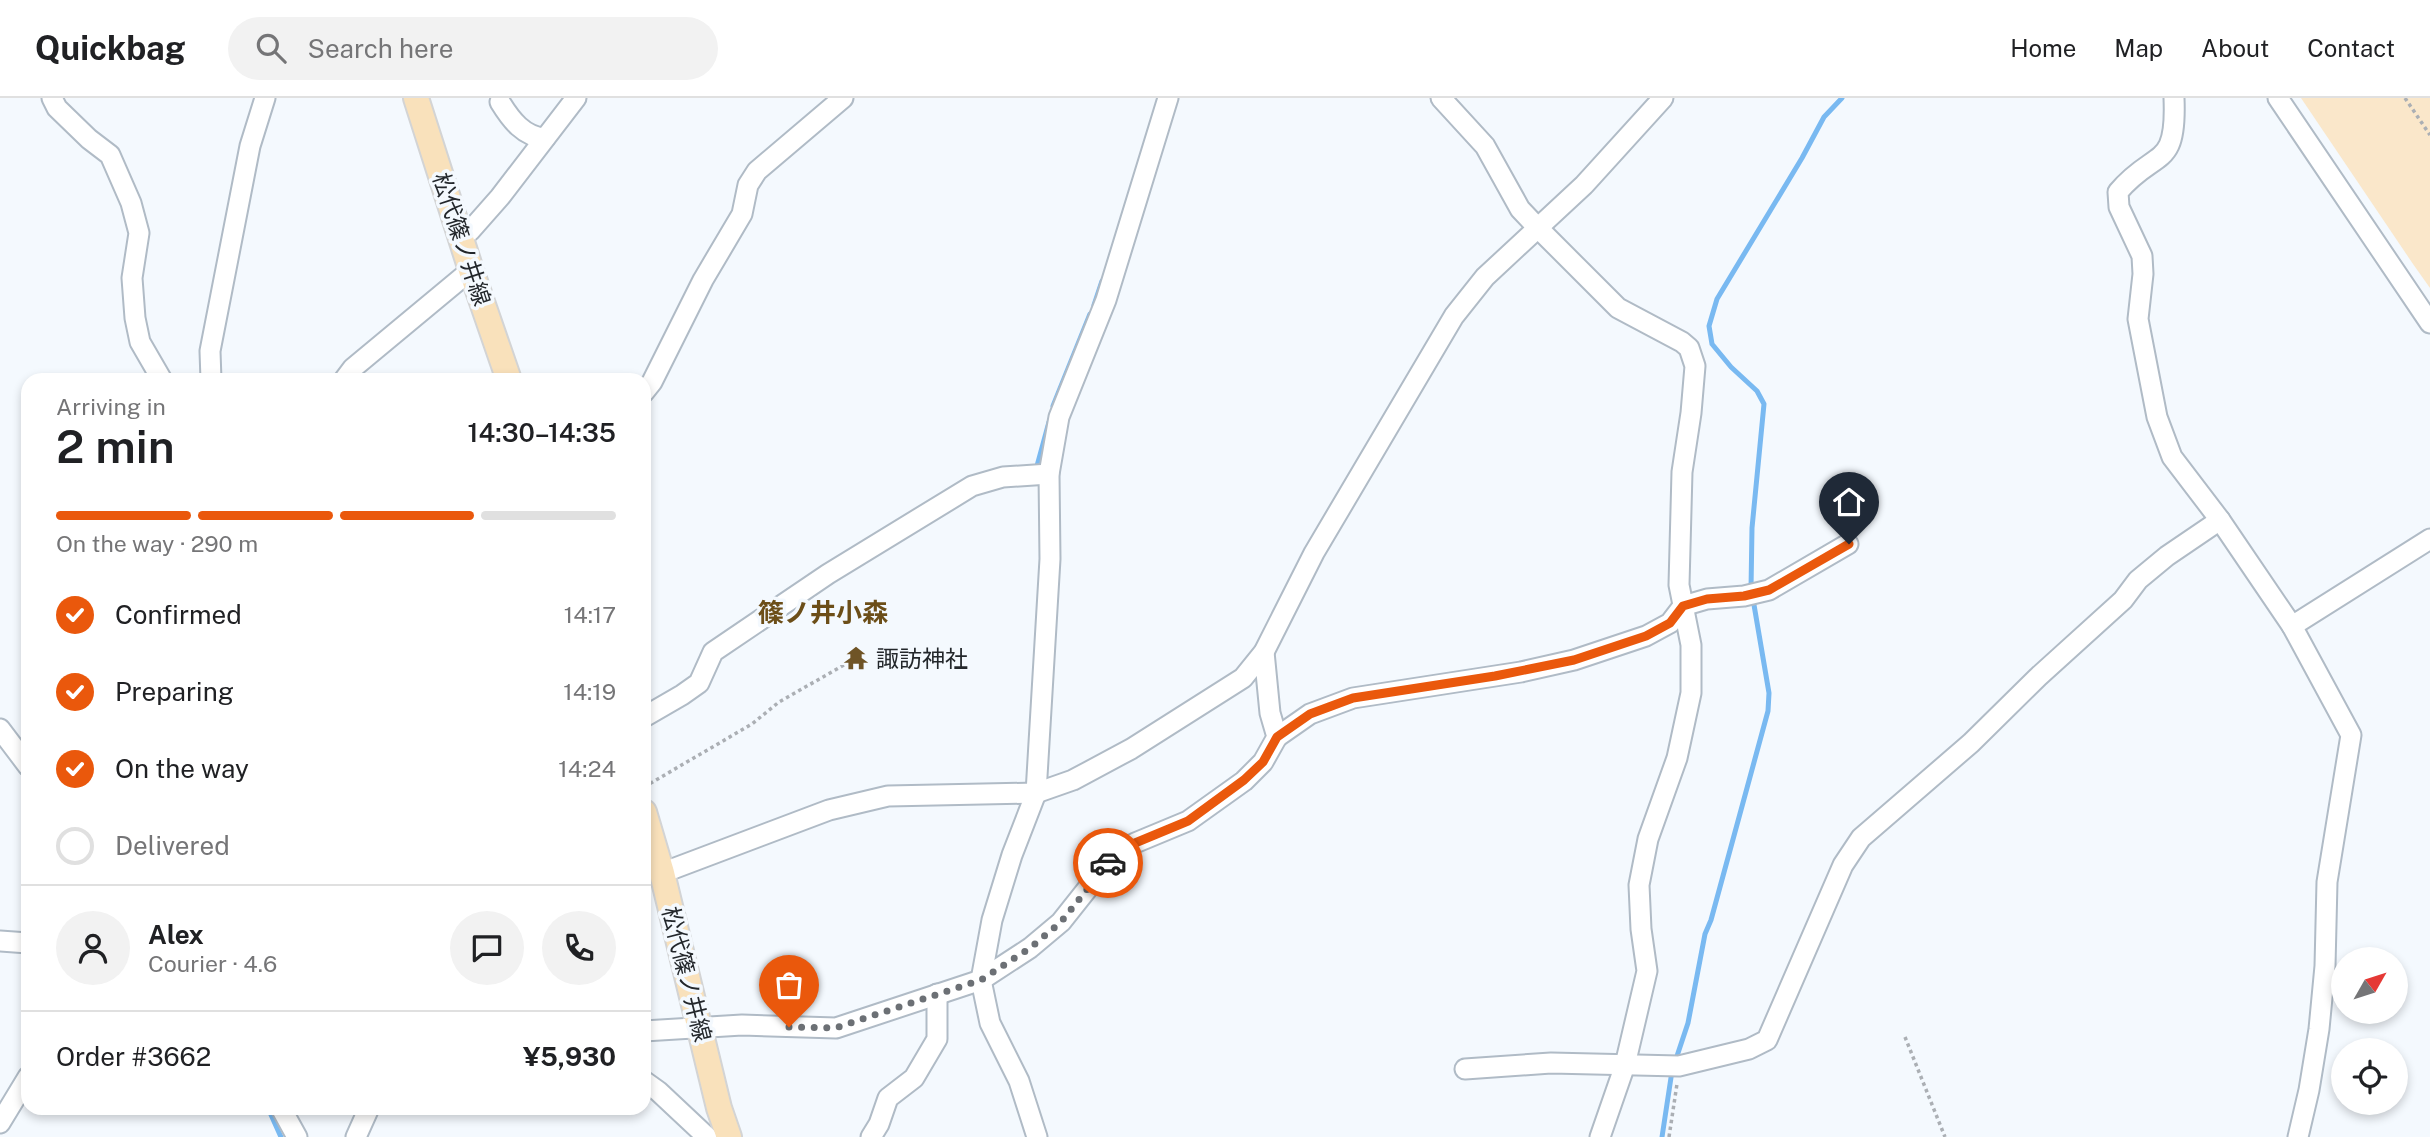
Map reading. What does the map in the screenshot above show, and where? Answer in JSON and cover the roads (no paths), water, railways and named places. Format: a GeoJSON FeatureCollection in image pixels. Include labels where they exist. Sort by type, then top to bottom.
{"type":"FeatureCollection","features":[{"type":"Feature","properties":{"kind":"main road","name":"松代篠ノ井線"},"geometry":{"type":"LineString","coordinates":[[416,98],[507,373]]}},
{"type":"Feature","properties":{"kind":"main road","name":"松代篠ノ井線"},"geometry":{"type":"LineString","coordinates":[[651,836],[719,1108],[729,1137]]}},
{"type":"Feature","properties":{"kind":"street"},"geometry":{"type":"LineString","coordinates":[[52,98],[57,108],[110,155],[131,203],[139,233],[132,278],[135,318],[140,342],[158,373]]}},
{"type":"Feature","properties":{"kind":"street"},"geometry":{"type":"LineString","coordinates":[[211,373],[210,351],[250,146],[265,98]]}},
{"type":"Feature","properties":{"kind":"street"},"geometry":{"type":"LineString","coordinates":[[460,235],[470,231],[576,98]]}},
{"type":"Feature","properties":{"kind":"street"},"geometry":{"type":"LineString","coordinates":[[651,383],[703,280],[742,214],[752,178],[843,98]]}},
{"type":"Feature","properties":{"kind":"street"},"geometry":{"type":"LineString","coordinates":[[1037,1137],[1019,1081],[990,1023],[981,980],[992,920],[1012,855],[1036,793],[1050,559],[1049,474],[1059,417],[1106,300],[1168,98]]}},
{"type":"Feature","properties":{"kind":"street"},"geometry":{"type":"LineString","coordinates":[[1441,98],[1485,146],[1520,209],[1538,228],[1618,308],[1682,342],[1693,357],[1691,413],[1682,472],[1679,585],[1691,645],[1691,692],[1677,758],[1648,839],[1639,885],[1647,971],[1625,1065],[1600,1137]]}},
{"type":"Feature","properties":{"kind":"street"},"geometry":{"type":"LineString","coordinates":[[662,873],[829,810],[888,796],[1036,793],[1073,780],[1131,749],[1243,678],[1264,652],[1320,543],[1454,316],[1485,277],[1584,186],[1663,98]]}},
{"type":"Feature","properties":{"kind":"street"},"geometry":{"type":"LineString","coordinates":[[2174,98],[2175,131],[2171,144],[2162,157],[2126,182],[2118,192],[2119,207],[2142,256],[2143,274],[2138,319],[2157,417],[2172,457],[2220,520],[2292,626],[2351,735],[2327,882],[2325,966],[2319,1029],[2298,1137]]}},
{"type":"Feature","properties":{"kind":"street"},"geometry":{"type":"LineString","coordinates":[[2278,98],[2430,323]]}},
{"type":"Feature","properties":{"kind":"street"},"geometry":{"type":"LineString","coordinates":[[500,102],[521,129],[533,137],[545,138]]}},
{"type":"Feature","properties":{"kind":"street"},"geometry":{"type":"LineString","coordinates":[[349,373],[471,270]]}},
{"type":"Feature","properties":{"kind":"street"},"geometry":{"type":"LineString","coordinates":[[651,713],[699,683],[713,652],[828,574],[961,492],[1003,477],[1049,474]]}},
{"type":"Feature","properties":{"kind":"street"},"geometry":{"type":"LineString","coordinates":[[1465,1069],[1551,1063],[1674,1066],[1749,1049],[1767,1040],[1843,865],[1861,838],[1971,743],[2038,677],[2123,600],[2138,580],[2167,556],[2220,520]]}},
{"type":"Feature","properties":{"kind":"street"},"geometry":{"type":"LineString","coordinates":[[2292,626],[2430,539]]}},
{"type":"Feature","properties":{"kind":"street"},"geometry":{"type":"LineString","coordinates":[[651,1031],[742,1026],[835,1028],[981,980],[1030,948],[1061,922],[1111,859],[1135,843],[1188,821],[1244,780],[1263,762],[1277,737],[1310,714],[1353,698],[1521,672],[1586,656],[1646,636],[1670,623],[1683,606],[1707,599],[1769,590],[1849,544]]}},
{"type":"Feature","properties":{"kind":"street"},"geometry":{"type":"LineString","coordinates":[[1264,652],[1270,713],[1277,737]]}},
{"type":"Feature","properties":{"kind":"street"},"geometry":{"type":"LineString","coordinates":[[0,729],[21,755]]}},
{"type":"Feature","properties":{"kind":"street"},"geometry":{"type":"LineString","coordinates":[[0,941],[21,942]]}},
{"type":"Feature","properties":{"kind":"street"},"geometry":{"type":"LineString","coordinates":[[871,1137],[879,1124],[888,1098],[914,1078],[937,1039],[937,995]]}},
{"type":"Feature","properties":{"kind":"street"},"geometry":{"type":"LineString","coordinates":[[651,1086],[706,1137]]}},
{"type":"Feature","properties":{"kind":"street"},"geometry":{"type":"LineString","coordinates":[[0,1123],[21,1088]]}},
{"type":"Feature","properties":{"kind":"street"},"geometry":{"type":"LineString","coordinates":[[285,1115],[297,1137]]}},
{"type":"Feature","properties":{"kind":"street"},"geometry":{"type":"LineString","coordinates":[[356,1137],[366,1115]]}},
{"type":"Feature","properties":{"kind":"waterway"},"geometry":{"type":"LineString","coordinates":[[1751,589],[1752,528],[1764,404],[1757,391],[1731,367],[1712,344],[1709,326],[1717,299],[1824,117],[1842,98]]}},
{"type":"Feature","properties":{"kind":"waterway"},"geometry":{"type":"LineString","coordinates":[[1094,305],[1102,281]]}},
{"type":"Feature","properties":{"kind":"waterway"},"geometry":{"type":"LineString","coordinates":[[1053,406],[1090,314]]}},
{"type":"Feature","properties":{"kind":"waterway"},"geometry":{"type":"LineString","coordinates":[[1037,466],[1049,422]]}},
{"type":"Feature","properties":{"kind":"waterway"},"geometry":{"type":"LineString","coordinates":[[1675,1062],[1688,1023],[1705,934],[1768,711],[1769,693],[1753,599]]}},
{"type":"Feature","properties":{"kind":"waterway"},"geometry":{"type":"LineString","coordinates":[[1662,1137],[1672,1071]]}},
{"type":"Feature","properties":{"kind":"waterway"},"geometry":{"type":"LineString","coordinates":[[271,1115],[281,1137]]}},
{"type":"Feature","properties":{"kind":"place","name":"諏訪神社"},"geometry":{"type":"Point","coordinates":[856,658]}},
{"type":"Feature","properties":{"kind":"district","name":"篠ノ井小森"},"geometry":{"type":"Point","coordinates":[823,612]}}]}
